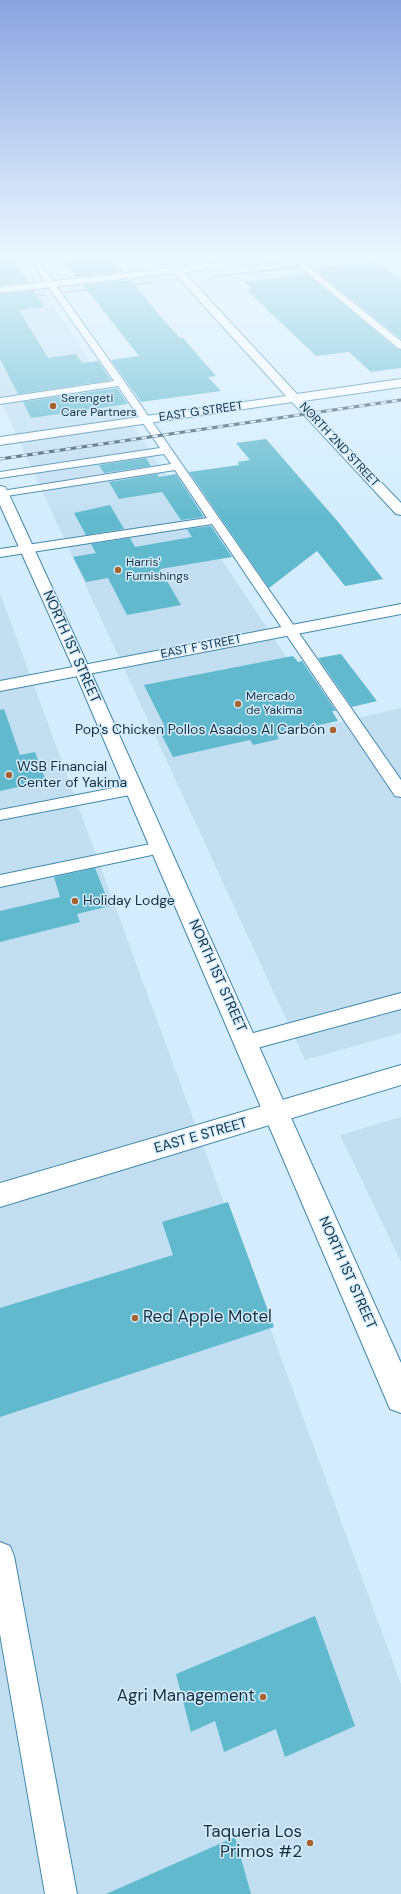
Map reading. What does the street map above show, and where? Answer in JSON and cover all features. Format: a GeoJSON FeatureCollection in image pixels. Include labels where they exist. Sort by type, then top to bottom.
{"type":"FeatureCollection","features":[{"type":"Feature","properties":{"kind":"street","name":"NORTH 2ND STREET"},"geometry":{"type":"LineString","coordinates":[[245,344],[401,511]]}},
{"type":"Feature","properties":{"kind":"street","name":"EAST G STREET"},"geometry":{"type":"LineString","coordinates":[[0,441],[401,382]]}},
{"type":"Feature","properties":{"kind":"street","name":"NORTH 1ST STREET"},"geometry":{"type":"LineString","coordinates":[[1,486],[27,549],[82,670],[401,1398]]}},
{"type":"Feature","properties":{"kind":"street","name":"EAST F STREET"},"geometry":{"type":"LineString","coordinates":[[0,686],[401,609]]}},
{"type":"Feature","properties":{"kind":"street","name":"EAST E STREET"},"geometry":{"type":"LineString","coordinates":[[0,1195],[401,1075]]}},
{"type":"Feature","properties":{"kind":"lane"},"geometry":{"type":"LineString","coordinates":[[94,344],[401,792]]}},
{"type":"Feature","properties":{"kind":"lane"},"geometry":{"type":"LineString","coordinates":[[0,400],[121,383]]}},
{"type":"Feature","properties":{"kind":"lane"},"geometry":{"type":"LineString","coordinates":[[1,486],[166,450]]}},
{"type":"Feature","properties":{"kind":"lane"},"geometry":{"type":"LineString","coordinates":[[1,486],[177,466]]}},
{"type":"Feature","properties":{"kind":"lane"},"geometry":{"type":"LineString","coordinates":[[0,553],[214,520]]}},
{"type":"Feature","properties":{"kind":"lane"},"geometry":{"type":"LineString","coordinates":[[0,815],[134,789]]}},
{"type":"Feature","properties":{"kind":"lane"},"geometry":{"type":"LineString","coordinates":[[0,881],[160,848]]}},
{"type":"Feature","properties":{"kind":"lane"},"geometry":{"type":"LineString","coordinates":[[246,1043],[401,1001]]}},
{"type":"Feature","properties":{"kind":"lane"},"geometry":{"type":"LineString","coordinates":[[0,1556],[62,1894]]}},
{"type":"Feature","properties":{"kind":"shaded area"},"geometry":{"type":"Polygon","coordinates":[[[0,344],[79,344],[331,724],[401,708],[401,1033],[305,1060],[0,400],[0,344]]]}},
{"type":"Feature","properties":{"kind":"shaded area"},"geometry":{"type":"Polygon","coordinates":[[[0,593],[401,1684],[401,1894],[0,1894],[0,593]]]}},
{"type":"Feature","properties":{"kind":"shaded area"},"geometry":{"type":"Polygon","coordinates":[[[401,1117],[401,1262],[340,1135],[401,1117]]]}},
{"type":"Feature","properties":{"kind":"building"},"geometry":{"type":"Polygon","coordinates":[[[0,344],[40,344],[48,358],[76,354],[82,363],[98,361],[111,380],[18,394],[0,359],[0,344]]]}},
{"type":"Feature","properties":{"kind":"building"},"geometry":{"type":"Polygon","coordinates":[[[130,344],[189,344],[216,376],[208,377],[221,391],[141,402],[111,360],[139,356],[130,344]]]}},
{"type":"Feature","properties":{"kind":"building"},"geometry":{"type":"Polygon","coordinates":[[[304,344],[391,344],[401,350],[401,368],[371,372],[349,352],[316,356],[304,344]]]}},
{"type":"Feature","properties":{"kind":"building"},"geometry":{"type":"Polygon","coordinates":[[[117,388],[128,404],[31,418],[23,402],[117,388]]]}},
{"type":"Feature","properties":{"kind":"building"},"geometry":{"type":"Polygon","coordinates":[[[266,439],[339,523],[383,579],[345,586],[317,551],[269,588],[189,472],[239,465],[238,462],[250,460],[236,443],[266,439]]]}},
{"type":"Feature","properties":{"kind":"building"},"geometry":{"type":"Polygon","coordinates":[[[146,458],[151,466],[104,473],[99,465],[146,458]]]}},
{"type":"Feature","properties":{"kind":"building"},"geometry":{"type":"Polygon","coordinates":[[[157,474],[159,477],[176,474],[204,517],[181,520],[162,492],[119,499],[109,482],[157,474]]]}},
{"type":"Feature","properties":{"kind":"building"},"geometry":{"type":"Polygon","coordinates":[[[110,505],[124,529],[86,535],[74,513],[110,505]]]}},
{"type":"Feature","properties":{"kind":"building"},"geometry":{"type":"Polygon","coordinates":[[[211,526],[232,557],[160,569],[181,605],[127,615],[108,578],[86,582],[73,557],[96,553],[91,544],[130,538],[135,547],[192,537],[187,529],[211,526]]]}},
{"type":"Feature","properties":{"kind":"building"},"geometry":{"type":"Polygon","coordinates":[[[341,654],[377,701],[352,707],[318,658],[341,654]]]}},
{"type":"Feature","properties":{"kind":"building"},"geometry":{"type":"Polygon","coordinates":[[[293,656],[298,662],[302,661],[336,711],[332,711],[338,721],[276,734],[279,739],[253,745],[250,740],[173,757],[158,728],[165,727],[144,685],[293,656]]]}},
{"type":"Feature","properties":{"kind":"building"},"geometry":{"type":"Polygon","coordinates":[[[4,709],[20,755],[35,752],[46,781],[0,791],[0,710],[4,709]]]}},
{"type":"Feature","properties":{"kind":"building","name":"Holiday Lodge"},"geometry":{"type":"Polygon","coordinates":[[[95,868],[110,906],[77,914],[80,922],[0,942],[0,911],[60,897],[54,877],[95,868]]]}},
{"type":"Feature","properties":{"kind":"building","name":"Red Apple Motel"},"geometry":{"type":"Polygon","coordinates":[[[228,1202],[274,1327],[0,1417],[0,1308],[173,1255],[162,1222],[228,1202]]]}},
{"type":"Feature","properties":{"kind":"building","name":"Agri Management"},"geometry":{"type":"Polygon","coordinates":[[[315,1616],[355,1726],[285,1757],[276,1729],[224,1752],[215,1721],[191,1732],[176,1674],[315,1616]]]}},
{"type":"Feature","properties":{"kind":"building"},"geometry":{"type":"Polygon","coordinates":[[[235,1837],[251,1894],[106,1894],[235,1837]]]}},
{"type":"Feature","properties":{"kind":"railway"},"geometry":{"type":"LineString","coordinates":[[0,459],[401,400]]}},
{"type":"Feature","properties":{"kind":"place","name":"Serengeti Care Partners"},"geometry":{"type":"Point","coordinates":[53,406]}},
{"type":"Feature","properties":{"kind":"place","name":"Harris' Furnishings"},"geometry":{"type":"Point","coordinates":[118,570]}},
{"type":"Feature","properties":{"kind":"place","name":"Mercado de Yakima"},"geometry":{"type":"Point","coordinates":[238,704]}},
{"type":"Feature","properties":{"kind":"place","name":"Pop's Chicken Pollos Asados Al Carbón"},"geometry":{"type":"Point","coordinates":[333,730]}},
{"type":"Feature","properties":{"kind":"place","name":"WSB Financial Center of Yakima"},"geometry":{"type":"Point","coordinates":[9,775]}},
{"type":"Feature","properties":{"kind":"place","name":"Holiday Lodge"},"geometry":{"type":"Point","coordinates":[75,901]}},
{"type":"Feature","properties":{"kind":"place","name":"Red Apple Motel"},"geometry":{"type":"Point","coordinates":[135,1318]}},
{"type":"Feature","properties":{"kind":"place","name":"Agri Management"},"geometry":{"type":"Point","coordinates":[263,1697]}},
{"type":"Feature","properties":{"kind":"place","name":"Taqueria Los Primos #2"},"geometry":{"type":"Point","coordinates":[310,1843]}}]}
